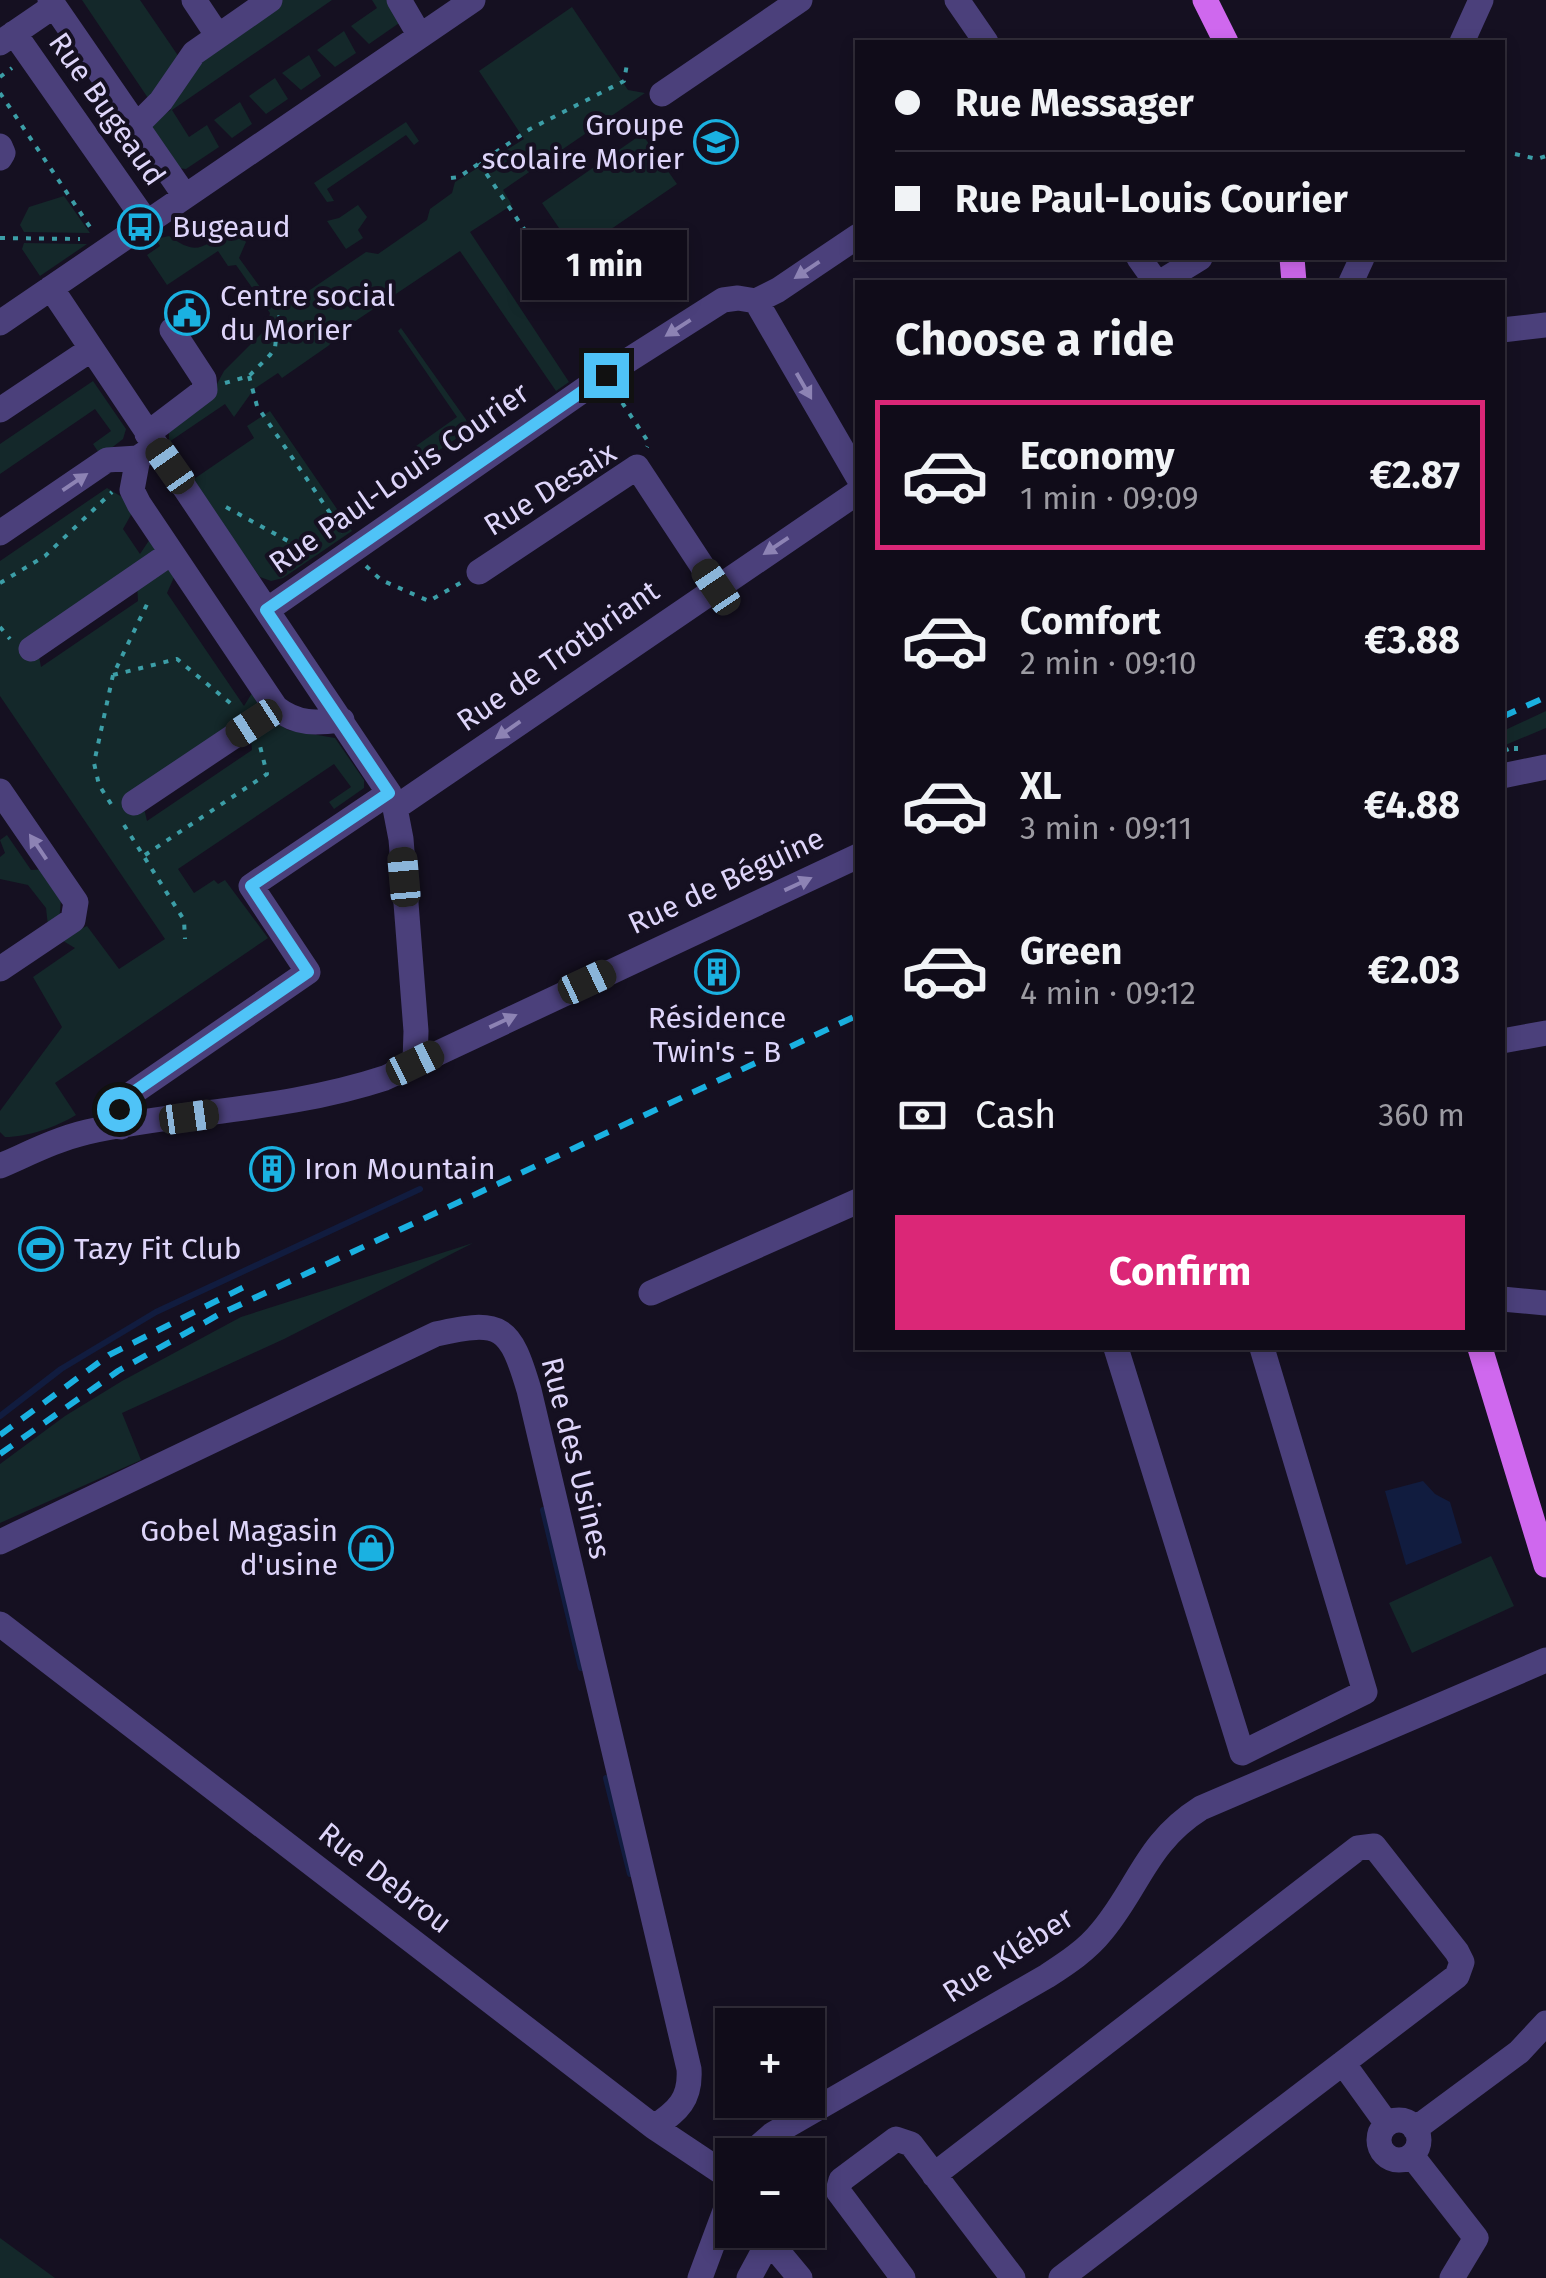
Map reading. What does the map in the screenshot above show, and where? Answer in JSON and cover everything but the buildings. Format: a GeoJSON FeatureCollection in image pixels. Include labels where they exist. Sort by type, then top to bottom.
{"type":"FeatureCollection","features":[{"type":"Feature","properties":{"kind":"main road"},"geometry":{"type":"LineString","coordinates":[[1205,0],[1225,40]]}},
{"type":"Feature","properties":{"kind":"main road"},"geometry":{"type":"LineString","coordinates":[[1481,1350],[1546,1565]]}},
{"type":"Feature","properties":{"kind":"street"},"geometry":{"type":"LineString","coordinates":[[194,0],[218,36]]}},
{"type":"Feature","properties":{"kind":"street"},"geometry":{"type":"LineString","coordinates":[[137,124],[161,101],[194,54],[270,0]]}},
{"type":"Feature","properties":{"kind":"street"},"geometry":{"type":"LineString","coordinates":[[399,0],[420,36]]}},
{"type":"Feature","properties":{"kind":"street"},"geometry":{"type":"LineString","coordinates":[[0,324],[473,0]]}},
{"type":"Feature","properties":{"kind":"street"},"geometry":{"type":"LineString","coordinates":[[662,94],[800,0]]}},
{"type":"Feature","properties":{"kind":"street"},"geometry":{"type":"LineString","coordinates":[[956,0],[985,40]]}},
{"type":"Feature","properties":{"kind":"street"},"geometry":{"type":"LineString","coordinates":[[1463,40],[1482,0]]}},
{"type":"Feature","properties":{"kind":"street"},"geometry":{"type":"LineString","coordinates":[[7,38],[52,3]]}},
{"type":"Feature","properties":{"kind":"street","name":"Rue Bugeaud"},"geometry":{"type":"LineString","coordinates":[[52,3],[185,196]]}},
{"type":"Feature","properties":{"kind":"street","name":"Rue Bugeaud"},"geometry":{"type":"LineString","coordinates":[[7,38],[147,223]]}},
{"type":"Feature","properties":{"kind":"street"},"geometry":{"type":"LineString","coordinates":[[0,146],[4,154],[0,158]]}},
{"type":"Feature","properties":{"kind":"street"},"geometry":{"type":"LineString","coordinates":[[855,238],[756,302],[855,472]]}},
{"type":"Feature","properties":{"kind":"street"},"geometry":{"type":"LineString","coordinates":[[1141,260],[1156,280]]}},
{"type":"Feature","properties":{"kind":"street"},"geometry":{"type":"LineString","coordinates":[[1162,280],[1196,260]]}},
{"type":"Feature","properties":{"kind":"street"},"geometry":{"type":"LineString","coordinates":[[50,288],[147,446],[266,610],[392,800],[401,838],[415,1063]]}},
{"type":"Feature","properties":{"kind":"street","name":"Rue Paul-Louis Courier"},"geometry":{"type":"LineString","coordinates":[[266,610],[342,549],[717,302],[738,298],[756,302]]}},
{"type":"Feature","properties":{"kind":"street"},"geometry":{"type":"LineString","coordinates":[[1505,330],[1546,325]]}},
{"type":"Feature","properties":{"kind":"street"},"geometry":{"type":"LineString","coordinates":[[0,534],[107,460],[147,446],[206,390],[204,379],[172,330]]}},
{"type":"Feature","properties":{"kind":"street"},"geometry":{"type":"LineString","coordinates":[[0,410],[90,350]]}},
{"type":"Feature","properties":{"kind":"street"},"geometry":{"type":"LineString","coordinates":[[147,446],[132,490],[265,716]]}},
{"type":"Feature","properties":{"kind":"street","name":"Rue Desaix"},"geometry":{"type":"LineString","coordinates":[[479,572],[637,466],[716,587]]}},
{"type":"Feature","properties":{"kind":"street","name":"Rue de Trotbriant"},"geometry":{"type":"LineString","coordinates":[[122,1127],[119,1109],[125,1098],[308,972],[251,886],[392,800],[855,494]]}},
{"type":"Feature","properties":{"kind":"street"},"geometry":{"type":"LineString","coordinates":[[31,649],[171,552]]}},
{"type":"Feature","properties":{"kind":"street"},"geometry":{"type":"LineString","coordinates":[[134,804],[265,716],[310,723],[342,720]]}},
{"type":"Feature","properties":{"kind":"street"},"geometry":{"type":"LineString","coordinates":[[1505,775],[1546,768]]}},
{"type":"Feature","properties":{"kind":"street"},"geometry":{"type":"LineString","coordinates":[[0,791],[76,902],[73,920],[0,969]]}},
{"type":"Feature","properties":{"kind":"street","name":"Rue de Béguine"},"geometry":{"type":"LineString","coordinates":[[0,1166],[69,1138],[334,1095],[384,1078],[855,857]]}},
{"type":"Feature","properties":{"kind":"street"},"geometry":{"type":"LineString","coordinates":[[1505,1041],[1546,1033]]}},
{"type":"Feature","properties":{"kind":"street"},"geometry":{"type":"LineString","coordinates":[[651,1293],[855,1203]]}},
{"type":"Feature","properties":{"kind":"street"},"geometry":{"type":"LineString","coordinates":[[1505,1299],[1546,1304]]}},
{"type":"Feature","properties":{"kind":"street","name":"Rue des Usines"},"geometry":{"type":"LineString","coordinates":[[0,1542],[436,1334],[472,1326],[497,1329],[510,1339],[529,1390],[688,2068],[688,2093],[681,2106],[654,2127]]}},
{"type":"Feature","properties":{"kind":"street"},"geometry":{"type":"LineString","coordinates":[[1117,1350],[1242,1753],[1365,1692],[1263,1350]]}},
{"type":"Feature","properties":{"kind":"street","name":"Rue Debrou"},"geometry":{"type":"LineString","coordinates":[[0,1624],[654,2127],[715,2168]]}},
{"type":"Feature","properties":{"kind":"street","name":"Rue Kléber"},"geometry":{"type":"LineString","coordinates":[[769,2138],[1085,1950],[1110,1922],[1156,1846],[1201,1808],[1546,1660]]}},
{"type":"Feature","properties":{"kind":"street"},"geometry":{"type":"LineString","coordinates":[[934,2175],[1358,1848],[1374,1846],[1458,1952],[1462,1969],[1061,2278]]}},
{"type":"Feature","properties":{"kind":"street"},"geometry":{"type":"LineString","coordinates":[[1416,2129],[1520,2052],[1546,2023]]}},
{"type":"Feature","properties":{"kind":"street"},"geometry":{"type":"LineString","coordinates":[[1343,2063],[1387,2124]]}},
{"type":"Feature","properties":{"kind":"street"},"geometry":{"type":"LineString","coordinates":[[1404,2121],[1416,2129],[1419,2142],[1412,2156],[1398,2161],[1382,2153],[1379,2137],[1387,2124],[1404,2121]]}},
{"type":"Feature","properties":{"kind":"street"},"geometry":{"type":"LineString","coordinates":[[903,2278],[840,2196],[838,2186],[896,2139],[911,2144],[1013,2278]]}},
{"type":"Feature","properties":{"kind":"street"},"geometry":{"type":"LineString","coordinates":[[1412,2156],[1476,2238],[1452,2278]]}},
{"type":"Feature","properties":{"kind":"street"},"geometry":{"type":"LineString","coordinates":[[700,2278],[715,2238]]}},
{"type":"Feature","properties":{"kind":"street"},"geometry":{"type":"LineString","coordinates":[[749,2278],[760,2248]]}},
{"type":"Feature","properties":{"kind":"street"},"geometry":{"type":"LineString","coordinates":[[774,2248],[797,2275]]}},
{"type":"Feature","properties":{"kind":"path"},"geometry":{"type":"LineString","coordinates":[[451,178],[516,138],[624,81],[627,64]]}},
{"type":"Feature","properties":{"kind":"path"},"geometry":{"type":"LineString","coordinates":[[0,93],[96,236],[0,238]]}},
{"type":"Feature","properties":{"kind":"path"},"geometry":{"type":"LineString","coordinates":[[512,130],[516,138]]}},
{"type":"Feature","properties":{"kind":"path"},"geometry":{"type":"LineString","coordinates":[[1514,154],[1537,160],[1546,156]]}},
{"type":"Feature","properties":{"kind":"path"},"geometry":{"type":"LineString","coordinates":[[479,164],[548,264],[527,278]]}},
{"type":"Feature","properties":{"kind":"path"},"geometry":{"type":"LineString","coordinates":[[206,390],[249,376],[275,348],[278,320],[290,288]]}},
{"type":"Feature","properties":{"kind":"path"},"geometry":{"type":"LineString","coordinates":[[606,375],[649,443],[637,466]]}},
{"type":"Feature","properties":{"kind":"path"},"geometry":{"type":"LineString","coordinates":[[249,376],[257,406],[342,549]]}},
{"type":"Feature","properties":{"kind":"path"},"geometry":{"type":"LineString","coordinates":[[0,583],[45,556],[112,491],[147,446]]}},
{"type":"Feature","properties":{"kind":"path"},"geometry":{"type":"LineString","coordinates":[[220,503],[342,549],[381,580],[429,600],[479,572]]}},
{"type":"Feature","properties":{"kind":"path"},"geometry":{"type":"LineString","coordinates":[[154,588],[113,675],[94,764],[99,784],[184,920],[184,939]]}},
{"type":"Feature","properties":{"kind":"path"},"geometry":{"type":"LineString","coordinates":[[113,675],[176,659],[265,716],[267,774],[144,856]]}},
{"type":"Feature","properties":{"kind":"green space"},"geometry":{"type":"Polygon","coordinates":[[[82,0],[140,0],[181,60],[152,104],[82,0]]]}},
{"type":"Feature","properties":{"kind":"green space"},"geometry":{"type":"Polygon","coordinates":[[[279,0],[332,0],[172,110],[189,137],[207,125],[219,147],[186,169],[178,168],[148,125],[171,110],[165,101],[189,66],[279,0]]]}},
{"type":"Feature","properties":{"kind":"green space"},"geometry":{"type":"Polygon","coordinates":[[[372,0],[392,0],[405,19],[369,44],[351,26],[377,8],[372,0]]]}},
{"type":"Feature","properties":{"kind":"green space"},"geometry":{"type":"Polygon","coordinates":[[[572,7],[628,90],[645,93],[503,190],[512,205],[470,232],[569,382],[556,391],[460,251],[354,322],[282,378],[278,373],[254,389],[234,417],[225,404],[169,442],[169,430],[210,397],[224,371],[267,328],[270,313],[236,265],[228,266],[218,251],[167,285],[147,255],[160,246],[156,239],[169,236],[192,248],[227,231],[233,240],[241,236],[246,242],[239,258],[273,305],[281,291],[304,294],[366,252],[378,254],[427,220],[430,209],[452,193],[455,182],[524,139],[479,71],[572,7]]]}},
{"type":"Feature","properties":{"kind":"green space"},"geometry":{"type":"Polygon","coordinates":[[[344,31],[356,53],[335,67],[317,50],[344,31]]]}},
{"type":"Feature","properties":{"kind":"green space"},"geometry":{"type":"Polygon","coordinates":[[[309,55],[321,76],[301,90],[282,73],[309,55]]]}},
{"type":"Feature","properties":{"kind":"green space"},"geometry":{"type":"Polygon","coordinates":[[[275,78],[288,99],[266,114],[249,96],[275,78]]]}},
{"type":"Feature","properties":{"kind":"green space"},"geometry":{"type":"Polygon","coordinates":[[[240,102],[252,124],[232,138],[214,120],[240,102]]]}},
{"type":"Feature","properties":{"kind":"green space"},"geometry":{"type":"Polygon","coordinates":[[[406,122],[419,141],[414,145],[406,135],[327,189],[334,201],[327,202],[314,183],[406,122]]]}},
{"type":"Feature","properties":{"kind":"green space"},"geometry":{"type":"Polygon","coordinates":[[[642,134],[677,184],[576,253],[542,203],[642,134]]]}},
{"type":"Feature","properties":{"kind":"green space"},"geometry":{"type":"Polygon","coordinates":[[[64,196],[90,233],[24,232],[20,225],[29,207],[64,196]]]}},
{"type":"Feature","properties":{"kind":"green space"},"geometry":{"type":"Polygon","coordinates":[[[358,205],[367,217],[358,230],[363,238],[346,249],[327,221],[358,205]]]}},
{"type":"Feature","properties":{"kind":"green space"},"geometry":{"type":"Polygon","coordinates":[[[24,243],[87,244],[40,276],[22,249],[24,243]]]}},
{"type":"Feature","properties":{"kind":"green space"},"geometry":{"type":"Polygon","coordinates":[[[401,328],[472,428],[426,459],[416,446],[457,417],[398,331],[401,328]]]}},
{"type":"Feature","properties":{"kind":"green space"},"geometry":{"type":"Polygon","coordinates":[[[93,381],[126,429],[123,439],[101,456],[93,444],[111,431],[95,409],[0,474],[0,444],[93,381]]]}},
{"type":"Feature","properties":{"kind":"green space"},"geometry":{"type":"Polygon","coordinates":[[[270,411],[352,531],[283,578],[271,581],[260,577],[191,481],[254,438],[247,426],[270,411]]]}},
{"type":"Feature","properties":{"kind":"green space"},"geometry":{"type":"Polygon","coordinates":[[[107,488],[122,497],[132,513],[123,529],[140,554],[150,539],[157,550],[38,651],[41,667],[138,601],[137,584],[170,568],[175,575],[167,593],[244,706],[254,690],[262,702],[143,804],[147,821],[252,750],[250,731],[275,722],[288,730],[335,738],[364,780],[364,788],[334,809],[329,802],[351,787],[334,764],[178,869],[194,893],[214,880],[218,884],[225,880],[268,938],[55,1083],[76,1115],[42,1130],[5,1137],[0,1132],[0,1111],[62,1027],[33,977],[75,948],[60,939],[87,926],[119,969],[165,939],[0,696],[0,561],[107,488]]]}},
{"type":"Feature","properties":{"kind":"green space"},"geometry":{"type":"Polygon","coordinates":[[[1546,711],[1546,728],[1505,745],[1505,730],[1546,711]]]}},
{"type":"Feature","properties":{"kind":"green space"},"geometry":{"type":"Polygon","coordinates":[[[7,835],[31,870],[48,869],[62,889],[59,921],[48,926],[46,908],[28,885],[0,879],[0,857],[5,853],[0,840],[7,835]]]}},
{"type":"Feature","properties":{"kind":"green space"},"geometry":{"type":"Polygon","coordinates":[[[473,1243],[284,1339],[122,1413],[141,1460],[0,1523],[0,1464],[65,1416],[122,1381],[241,1317],[473,1243]]]}},
{"type":"Feature","properties":{"kind":"green space"},"geometry":{"type":"Polygon","coordinates":[[[1491,1556],[1514,1606],[1412,1653],[1389,1603],[1491,1556]]]}},
{"type":"Feature","properties":{"kind":"green space"},"geometry":{"type":"Polygon","coordinates":[[[0,2238],[55,2278],[0,2278],[0,2238]]]}},
{"type":"Feature","properties":{"kind":"water"},"geometry":{"type":"Polygon","coordinates":[[[1423,1481],[1450,1502],[1462,1543],[1406,1565],[1385,1491],[1423,1481]]]}},
{"type":"Feature","properties":{"kind":"waterway"},"geometry":{"type":"LineString","coordinates":[[0,1416],[61,1369],[156,1312],[420,1189]]}},
{"type":"Feature","properties":{"kind":"waterway"},"geometry":{"type":"LineString","coordinates":[[543,1510],[581,1668]]}},
{"type":"Feature","properties":{"kind":"waterway"},"geometry":{"type":"LineString","coordinates":[[606,1778],[630,1874]]}},
{"type":"Feature","properties":{"kind":"railway"},"geometry":{"type":"LineString","coordinates":[[1505,716],[1546,697]]}},
{"type":"Feature","properties":{"kind":"railway"},"geometry":{"type":"LineString","coordinates":[[0,1454],[118,1371],[218,1315],[855,1016]]}},
{"type":"Feature","properties":{"kind":"railway"},"geometry":{"type":"LineString","coordinates":[[0,1435],[109,1355],[252,1283]]}},
{"type":"Feature","properties":{"kind":"place","name":"Groupe scolaire Morier"},"geometry":{"type":"Point","coordinates":[716,142]}},
{"type":"Feature","properties":{"kind":"place","name":"Bugeaud"},"geometry":{"type":"Point","coordinates":[140,227]}},
{"type":"Feature","properties":{"kind":"place","name":"Centre social du Morier"},"geometry":{"type":"Point","coordinates":[187,313]}},
{"type":"Feature","properties":{"kind":"place","name":"Résidence Twin's - B"},"geometry":{"type":"Point","coordinates":[717,972]}},
{"type":"Feature","properties":{"kind":"place","name":"Iron Mountain"},"geometry":{"type":"Point","coordinates":[272,1169]}},
{"type":"Feature","properties":{"kind":"place","name":"Tazy Fit Club"},"geometry":{"type":"Point","coordinates":[41,1249]}},
{"type":"Feature","properties":{"kind":"place","name":"Gobel Magasin d'usine"},"geometry":{"type":"Point","coordinates":[371,1548]}},
{"type":"Feature","properties":{"kind":"route"},"geometry":{"type":"LineString","coordinates":[[119,1109],[125,1098],[308,972],[251,886],[389,793],[266,610],[606,375]]}}]}
